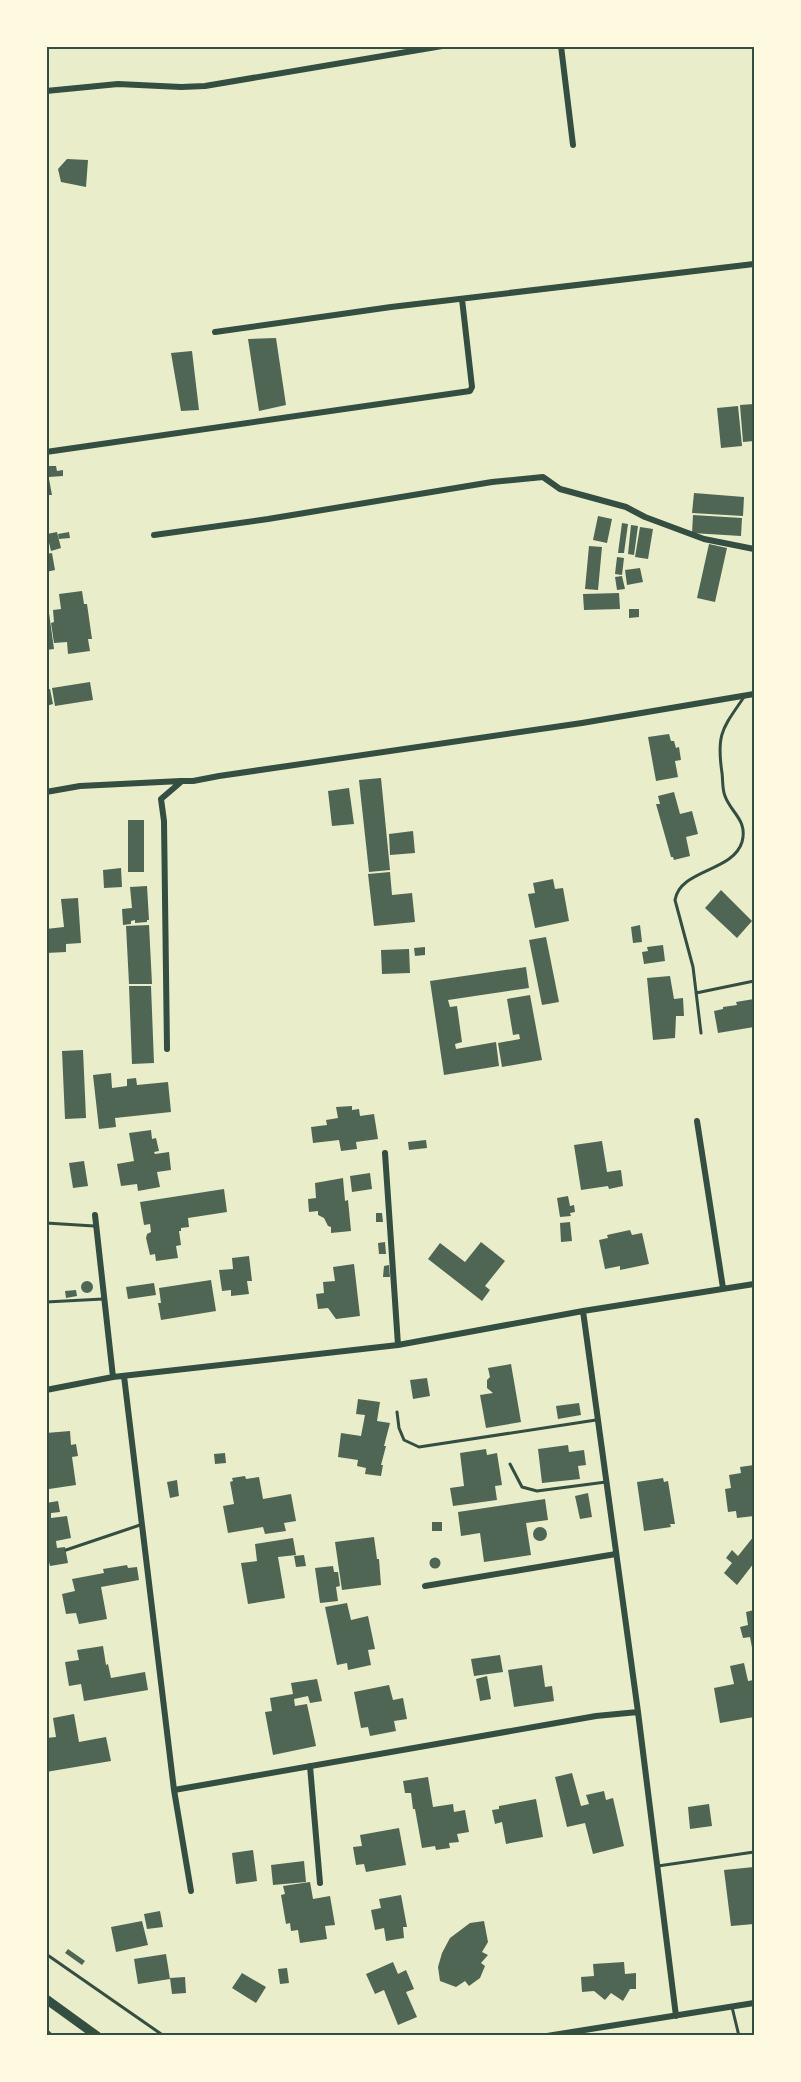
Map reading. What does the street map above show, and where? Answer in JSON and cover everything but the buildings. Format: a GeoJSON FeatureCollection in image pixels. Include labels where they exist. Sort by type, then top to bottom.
{"type":"FeatureCollection","features":[{"type":"Feature","properties":{"kind":"main road"},"geometry":{"type":"LineString","coordinates":[[46,1999],[97,2036]]}},
{"type":"Feature","properties":{"kind":"street"},"geometry":{"type":"LineString","coordinates":[[46,91],[118,84],[205,86],[442,46]]}},
{"type":"Feature","properties":{"kind":"street"},"geometry":{"type":"LineString","coordinates":[[561,46],[573,145]]}},
{"type":"Feature","properties":{"kind":"street"},"geometry":{"type":"LineString","coordinates":[[215,332],[462,299],[754,264]]}},
{"type":"Feature","properties":{"kind":"street"},"geometry":{"type":"LineString","coordinates":[[46,452],[470,391],[472,387],[462,299]]}},
{"type":"Feature","properties":{"kind":"street"},"geometry":{"type":"LineString","coordinates":[[154,535],[268,519],[492,482],[543,477],[560,489],[626,507],[645,517],[704,539],[754,549]]}},
{"type":"Feature","properties":{"kind":"street"},"geometry":{"type":"LineString","coordinates":[[46,792],[80,786],[193,781],[582,723],[754,694]]}},
{"type":"Feature","properties":{"kind":"street"},"geometry":{"type":"LineString","coordinates":[[167,1049],[164,845],[161,799],[182,781]]}},
{"type":"Feature","properties":{"kind":"street"},"geometry":{"type":"LineString","coordinates":[[698,1121],[723,1288]]}},
{"type":"Feature","properties":{"kind":"street"},"geometry":{"type":"LineString","coordinates":[[385,1153],[398,1345]]}},
{"type":"Feature","properties":{"kind":"street"},"geometry":{"type":"LineString","coordinates":[[95,1215],[113,1377]]}},
{"type":"Feature","properties":{"kind":"street"},"geometry":{"type":"LineString","coordinates":[[46,1390],[113,1377],[398,1345],[583,1311],[754,1284]]}},
{"type":"Feature","properties":{"kind":"street"},"geometry":{"type":"LineString","coordinates":[[583,1311],[608,1482],[676,2016]]}},
{"type":"Feature","properties":{"kind":"street"},"geometry":{"type":"LineString","coordinates":[[124,1376],[174,1790],[191,1891]]}},
{"type":"Feature","properties":{"kind":"street"},"geometry":{"type":"LineString","coordinates":[[425,1586],[616,1554]]}},
{"type":"Feature","properties":{"kind":"street"},"geometry":{"type":"LineString","coordinates":[[174,1790],[596,1716],[638,1712]]}},
{"type":"Feature","properties":{"kind":"street"},"geometry":{"type":"LineString","coordinates":[[310,1766],[320,1883]]}},
{"type":"Feature","properties":{"kind":"street"},"geometry":{"type":"LineString","coordinates":[[547,2036],[584,2033],[754,2003]]}},
{"type":"Feature","properties":{"kind":"lane"},"geometry":{"type":"LineString","coordinates":[[701,1033],[693,967],[675,900],[676,892],[682,885],[725,862],[739,850],[743,839],[742,823],[725,796],[719,744],[724,726],[746,695]]}},
{"type":"Feature","properties":{"kind":"lane"},"geometry":{"type":"LineString","coordinates":[[696,993],[754,981]]}},
{"type":"Feature","properties":{"kind":"lane"},"geometry":{"type":"LineString","coordinates":[[46,1223],[96,1226]]}},
{"type":"Feature","properties":{"kind":"lane"},"geometry":{"type":"LineString","coordinates":[[46,1302],[105,1299]]}},
{"type":"Feature","properties":{"kind":"lane"},"geometry":{"type":"LineString","coordinates":[[397,1412],[399,1428],[404,1440],[419,1446],[598,1419]]}},
{"type":"Feature","properties":{"kind":"lane"},"geometry":{"type":"LineString","coordinates":[[510,1464],[522,1487],[537,1491],[608,1482]]}},
{"type":"Feature","properties":{"kind":"lane"},"geometry":{"type":"LineString","coordinates":[[66,1550],[142,1524]]}},
{"type":"Feature","properties":{"kind":"lane"},"geometry":{"type":"LineString","coordinates":[[658,1866],[754,1852]]}},
{"type":"Feature","properties":{"kind":"lane"},"geometry":{"type":"LineString","coordinates":[[46,1954],[164,2036]]}},
{"type":"Feature","properties":{"kind":"lane"},"geometry":{"type":"LineString","coordinates":[[732,2007],[739,2036]]}}]}
